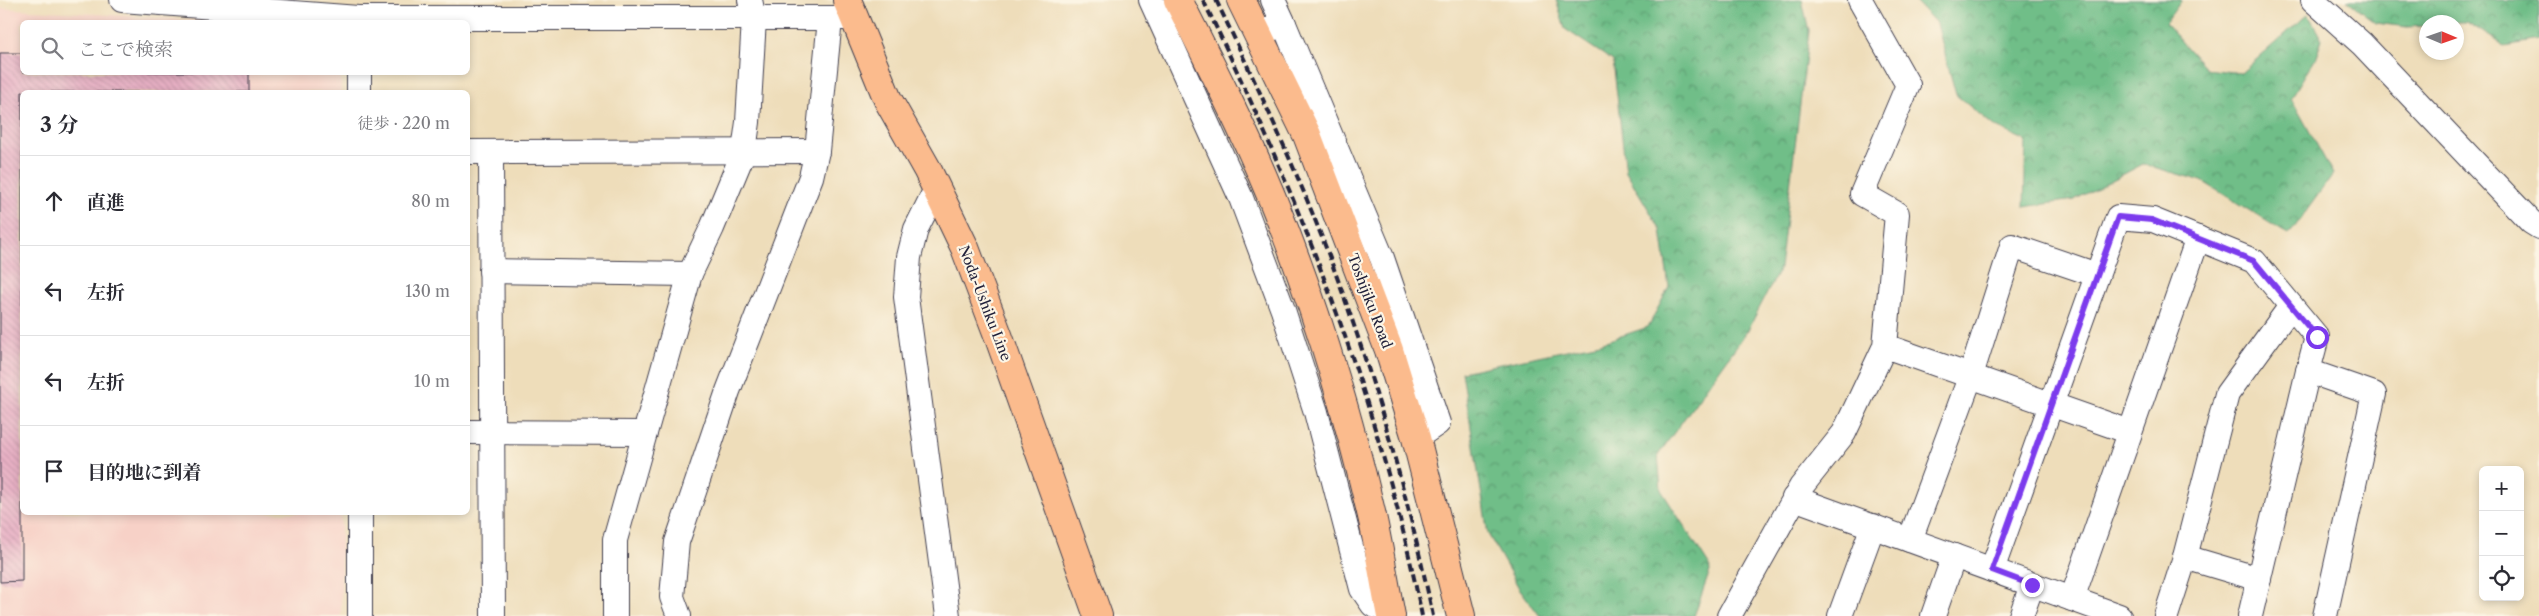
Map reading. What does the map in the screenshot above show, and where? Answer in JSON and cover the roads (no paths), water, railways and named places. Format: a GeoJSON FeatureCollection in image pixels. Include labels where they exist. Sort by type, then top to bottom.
{"type":"FeatureCollection","features":[{"type":"Feature","properties":{"kind":"main road"},"geometry":{"type":"LineString","coordinates":[[1178,0],[1229,101],[1268,190],[1307,294],[1342,405],[1372,513],[1391,614]]}},
{"type":"Feature","properties":{"kind":"main road","name":"Toshijiku Road"},"geometry":{"type":"LineString","coordinates":[[1241,0],[1307,136],[1389,350],[1416,438],[1461,616]]}},
{"type":"Feature","properties":{"kind":"main road","name":"Noda-Ushiku Line"},"geometry":{"type":"LineString","coordinates":[[843,12],[965,248],[1098,616]]}},
{"type":"Feature","properties":{"kind":"street"},"geometry":{"type":"LineString","coordinates":[[122,0],[359,14],[752,9],[843,12],[811,177],[728,391],[677,542],[672,597],[679,616]]}},
{"type":"Feature","properties":{"kind":"street"},"geometry":{"type":"LineString","coordinates":[[1151,0],[1241,198],[1283,310],[1316,412],[1362,589],[1372,605],[1391,614]]}},
{"type":"Feature","properties":{"kind":"street"},"geometry":{"type":"LineString","coordinates":[[1273,0],[1382,258],[1438,423],[1416,438]]}},
{"type":"Feature","properties":{"kind":"street"},"geometry":{"type":"LineString","coordinates":[[1729,616],[1794,498],[1844,433],[1885,346],[1897,214],[1862,194],[1908,85],[1860,0]]}},
{"type":"Feature","properties":{"kind":"street"},"geometry":{"type":"LineString","coordinates":[[2313,0],[2362,44],[2531,222],[2539,227]]}},
{"type":"Feature","properties":{"kind":"street"},"geometry":{"type":"LineString","coordinates":[[614,616],[615,540],[690,274],[712,228],[744,151],[748,122],[752,9]]}},
{"type":"Feature","properties":{"kind":"street"},"geometry":{"type":"LineString","coordinates":[[1258,35],[1284,24]]}},
{"type":"Feature","properties":{"kind":"street"},"geometry":{"type":"LineString","coordinates":[[358,75],[359,90]]}},
{"type":"Feature","properties":{"kind":"street"},"geometry":{"type":"LineString","coordinates":[[470,152],[816,152]]}},
{"type":"Feature","properties":{"kind":"street"},"geometry":{"type":"LineString","coordinates":[[491,152],[493,616]]}},
{"type":"Feature","properties":{"kind":"street"},"geometry":{"type":"LineString","coordinates":[[936,189],[916,229],[909,257],[906,297],[948,616]]}},
{"type":"Feature","properties":{"kind":"street"},"geometry":{"type":"LineString","coordinates":[[1992,570],[2118,217],[2152,220],[2254,261],[2317,337],[2250,616]]}},
{"type":"Feature","properties":{"kind":"street"},"geometry":{"type":"LineString","coordinates":[[2072,599],[2198,238]]}},
{"type":"Feature","properties":{"kind":"street"},"geometry":{"type":"LineString","coordinates":[[1910,540],[1971,375],[2012,246],[2097,275]]}},
{"type":"Feature","properties":{"kind":"street"},"geometry":{"type":"LineString","coordinates":[[491,272],[690,274]]}},
{"type":"Feature","properties":{"kind":"street"},"geometry":{"type":"LineString","coordinates":[[2166,616],[2185,557],[2227,394],[2291,306]]}},
{"type":"Feature","properties":{"kind":"street"},"geometry":{"type":"LineString","coordinates":[[1885,346],[2130,432]]}},
{"type":"Feature","properties":{"kind":"street"},"geometry":{"type":"LineString","coordinates":[[2308,371],[2374,394],[2325,616]]}},
{"type":"Feature","properties":{"kind":"street"},"geometry":{"type":"LineString","coordinates":[[470,432],[645,433]]}},
{"type":"Feature","properties":{"kind":"street"},"geometry":{"type":"LineString","coordinates":[[1794,498],[2116,616]]}},
{"type":"Feature","properties":{"kind":"street"},"geometry":{"type":"LineString","coordinates":[[360,515],[360,616]]}},
{"type":"Feature","properties":{"kind":"street"},"geometry":{"type":"LineString","coordinates":[[1840,616],[1873,526]]}},
{"type":"Feature","properties":{"kind":"street"},"geometry":{"type":"LineString","coordinates":[[1933,616],[1954,556]]}},
{"type":"Feature","properties":{"kind":"street"},"geometry":{"type":"LineString","coordinates":[[2185,557],[2259,580]]}},
{"type":"Feature","properties":{"kind":"street"},"geometry":{"type":"LineString","coordinates":[[2021,616],[2032,585]]}},
{"type":"Feature","properties":{"kind":"railway"},"geometry":{"type":"LineString","coordinates":[[1203,0],[1272,149],[1332,301],[1359,378],[1383,457],[1404,536],[1422,616]]}},
{"type":"Feature","properties":{"kind":"railway"},"geometry":{"type":"LineString","coordinates":[[1216,0],[1284,146],[1309,205],[1355,328],[1385,423],[1411,519],[1433,616]]}}]}
